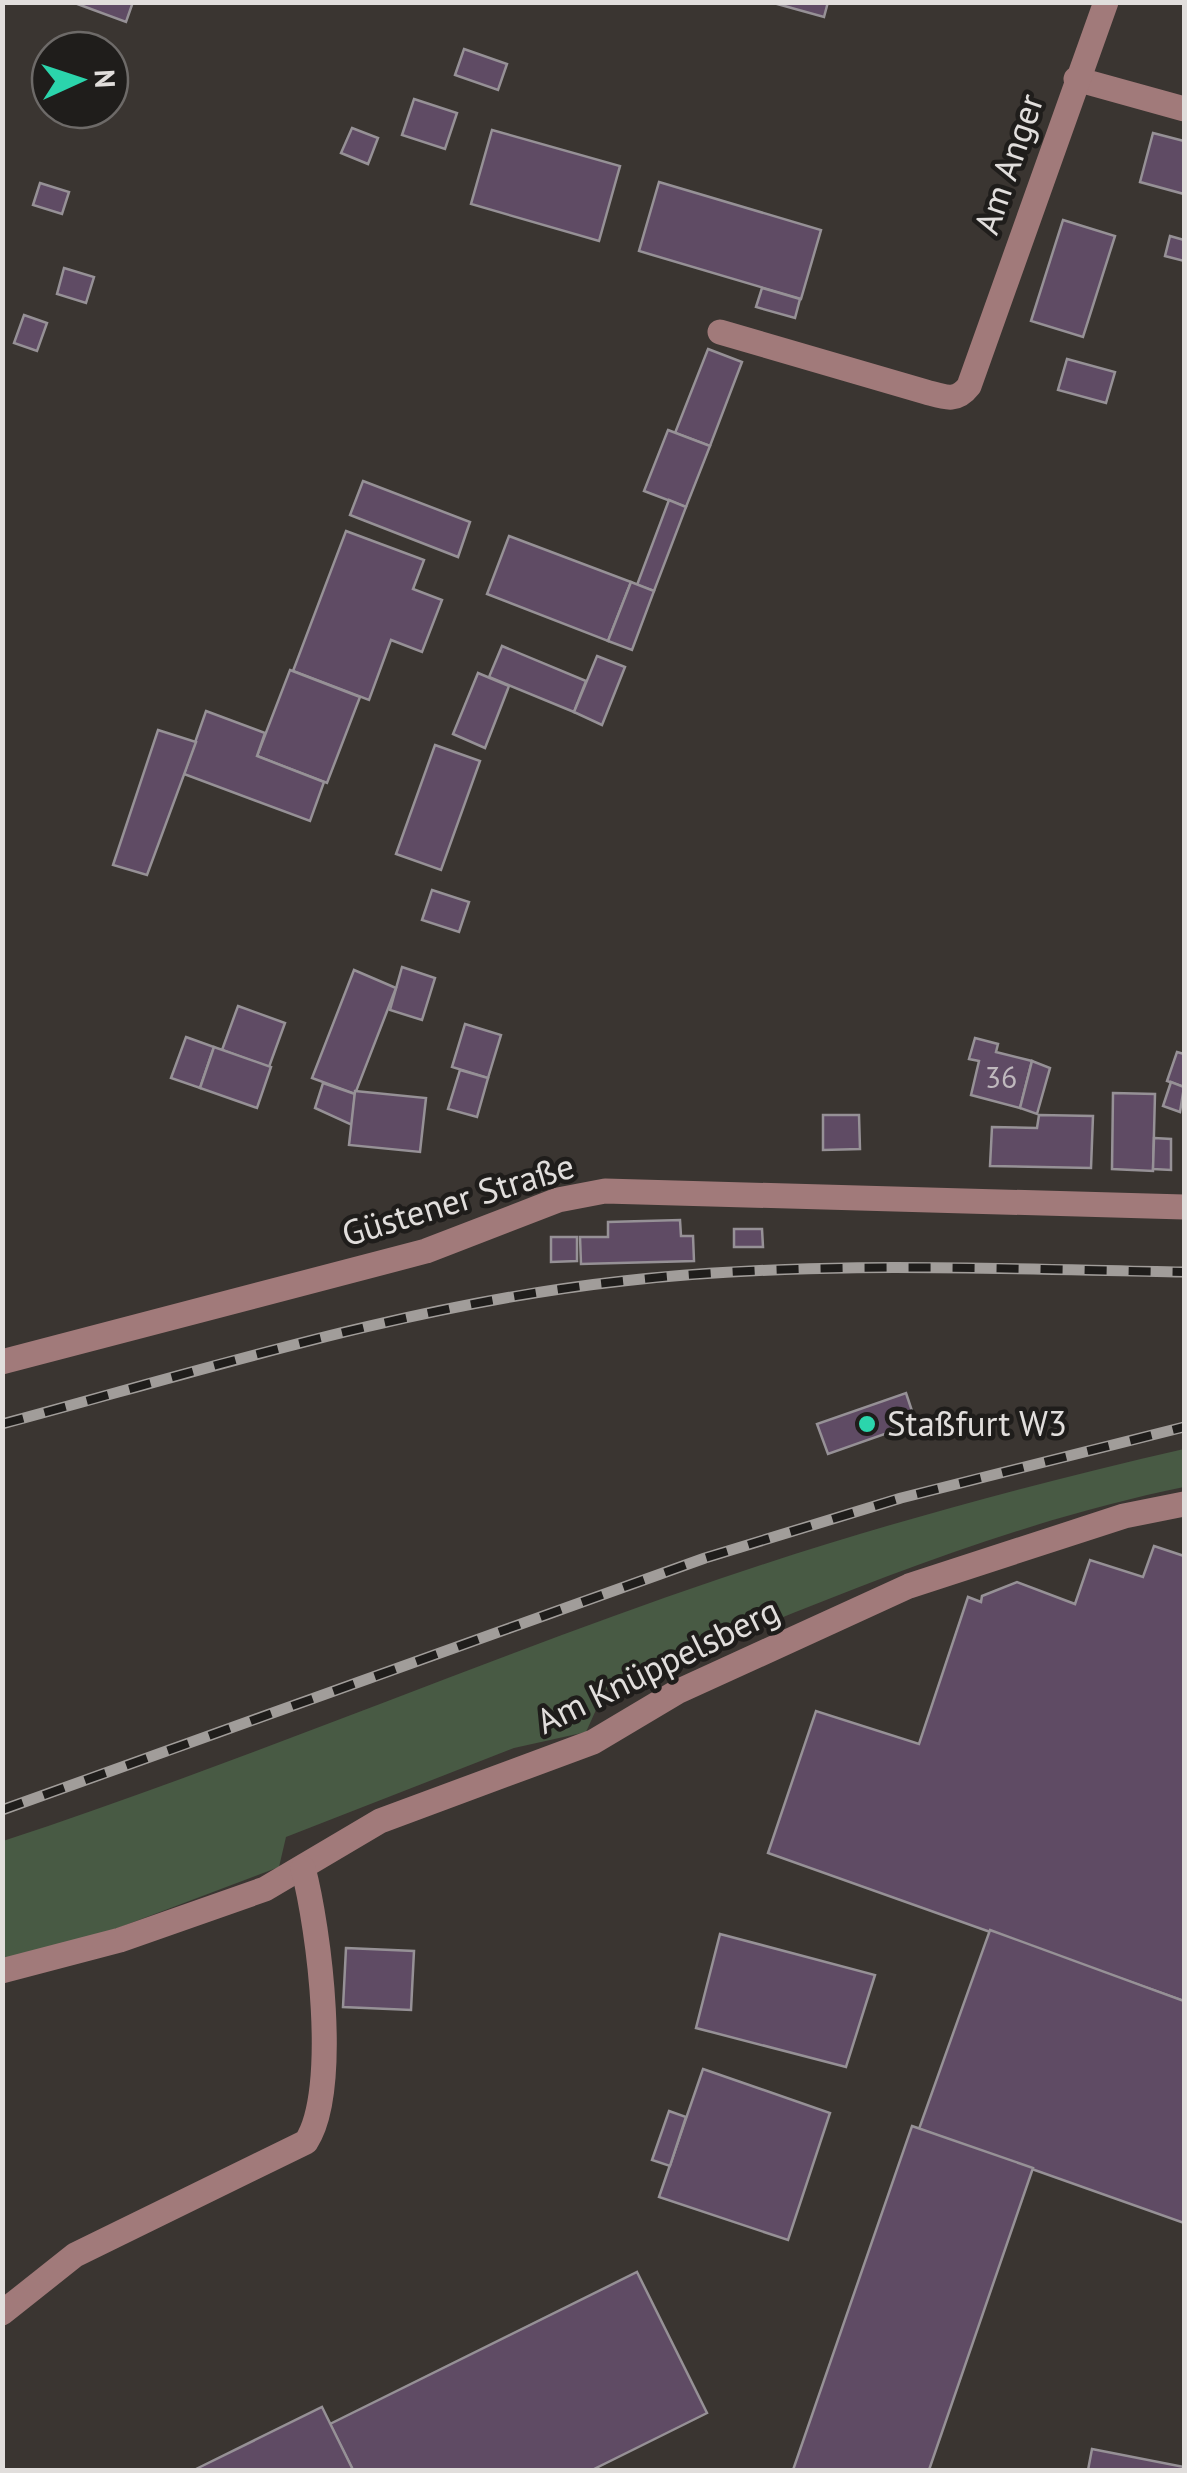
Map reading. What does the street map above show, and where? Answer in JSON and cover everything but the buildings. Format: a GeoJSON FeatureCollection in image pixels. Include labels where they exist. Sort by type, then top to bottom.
{"type":"FeatureCollection","features":[{"type":"Feature","properties":{"kind":"street","name":"Am Anger"},"geometry":{"type":"LineString","coordinates":[[720,332],[952,399],[969,386],[1106,2]]}},
{"type":"Feature","properties":{"kind":"street"},"geometry":{"type":"LineString","coordinates":[[1076,79],[1184,110]]}},
{"type":"Feature","properties":{"kind":"street","name":"Güstener Straße"},"geometry":{"type":"LineString","coordinates":[[2,1362],[426,1250],[558,1200],[605,1191],[1184,1207]]}},
{"type":"Feature","properties":{"kind":"street","name":"Am Knüppelsberg"},"geometry":{"type":"LineString","coordinates":[[2,1972],[120,1940],[265,1889],[380,1821],[594,1742],[677,1692],[909,1586],[1124,1516],[1184,1504]]}},
{"type":"Feature","properties":{"kind":"street"},"geometry":{"type":"LineString","coordinates":[[2,2312],[74,2256],[306,2142],[318,2124],[324,2090],[316,1915],[302,1868]]}},
{"type":"Feature","properties":{"kind":"green space"},"geometry":{"type":"Polygon","coordinates":[[[1184,1449],[1184,1487],[1036,1525],[819,1603],[605,1690],[586,1732],[514,1748],[286,1837],[279,1867],[115,1929],[3,1960],[3,1841],[719,1579],[950,1508],[1184,1449]]]}},
{"type":"Feature","properties":{"kind":"railway"},"geometry":{"type":"LineString","coordinates":[[2,1424],[310,1340],[544,1291],[763,1270],[974,1268],[1184,1272]]}},
{"type":"Feature","properties":{"kind":"railway"},"geometry":{"type":"LineString","coordinates":[[2,1810],[705,1558],[901,1498],[1184,1427]]}},
{"type":"Feature","properties":{"kind":"place","name":"Staßfurt W3"},"geometry":{"type":"Point","coordinates":[867,1424]}}]}
